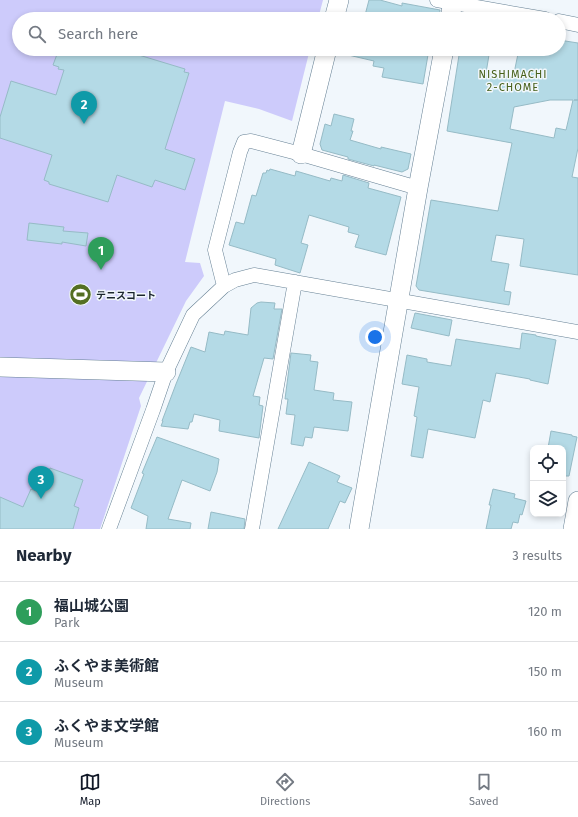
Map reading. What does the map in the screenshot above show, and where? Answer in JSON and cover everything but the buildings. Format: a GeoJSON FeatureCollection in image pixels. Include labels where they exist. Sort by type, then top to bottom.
{"type":"FeatureCollection","features":[{"type":"Feature","properties":{"kind":"street"},"geometry":{"type":"LineString","coordinates":[[336,12],[339,0]]}},
{"type":"Feature","properties":{"kind":"street"},"geometry":{"type":"LineString","coordinates":[[448,6],[493,12]]}},
{"type":"Feature","properties":{"kind":"street"},"geometry":{"type":"LineString","coordinates":[[566,22],[578,25]]}},
{"type":"Feature","properties":{"kind":"street"},"geometry":{"type":"LineString","coordinates":[[301,154],[325,56]]}},
{"type":"Feature","properties":{"kind":"street"},"geometry":{"type":"LineString","coordinates":[[359,529],[398,301],[443,56]]}},
{"type":"Feature","properties":{"kind":"street"},"geometry":{"type":"LineString","coordinates":[[224,286],[215,250],[240,152],[244,142],[251,141],[301,154],[418,188]]}},
{"type":"Feature","properties":{"kind":"street"},"geometry":{"type":"LineString","coordinates":[[109,529],[166,372],[193,315],[224,286],[235,280],[254,275],[578,332]]}},
{"type":"Feature","properties":{"kind":"street"},"geometry":{"type":"LineString","coordinates":[[252,529],[295,282]]}},
{"type":"Feature","properties":{"kind":"street"},"geometry":{"type":"LineString","coordinates":[[0,367],[166,372]]}},
{"type":"Feature","properties":{"kind":"street"},"geometry":{"type":"LineString","coordinates":[[573,529],[578,501]]}},
{"type":"Feature","properties":{"kind":"shaded area"},"geometry":{"type":"Polygon","coordinates":[[[0,0],[323,0],[320,12],[12,12],[12,56],[308,56],[292,121],[259,109],[225,101],[185,262],[200,263],[204,276],[186,301],[139,398],[141,406],[100,529],[0,529],[0,0]]]}},
{"type":"Feature","properties":{"kind":"place","name":"ふくやま美術館"},"geometry":{"type":"Point","coordinates":[84,124]}},
{"type":"Feature","properties":{"kind":"place","name":"福山城公園"},"geometry":{"type":"Point","coordinates":[101,270]}},
{"type":"Feature","properties":{"kind":"place","name":"テニスコート"},"geometry":{"type":"Point","coordinates":[80,295]}},
{"type":"Feature","properties":{"kind":"place","name":"ふくやま文学館"},"geometry":{"type":"Point","coordinates":[41,499]}},
{"type":"Feature","properties":{"kind":"district","name":"NISHIMACHI 2-CHOME"},"geometry":{"type":"Point","coordinates":[513,80]}}]}
